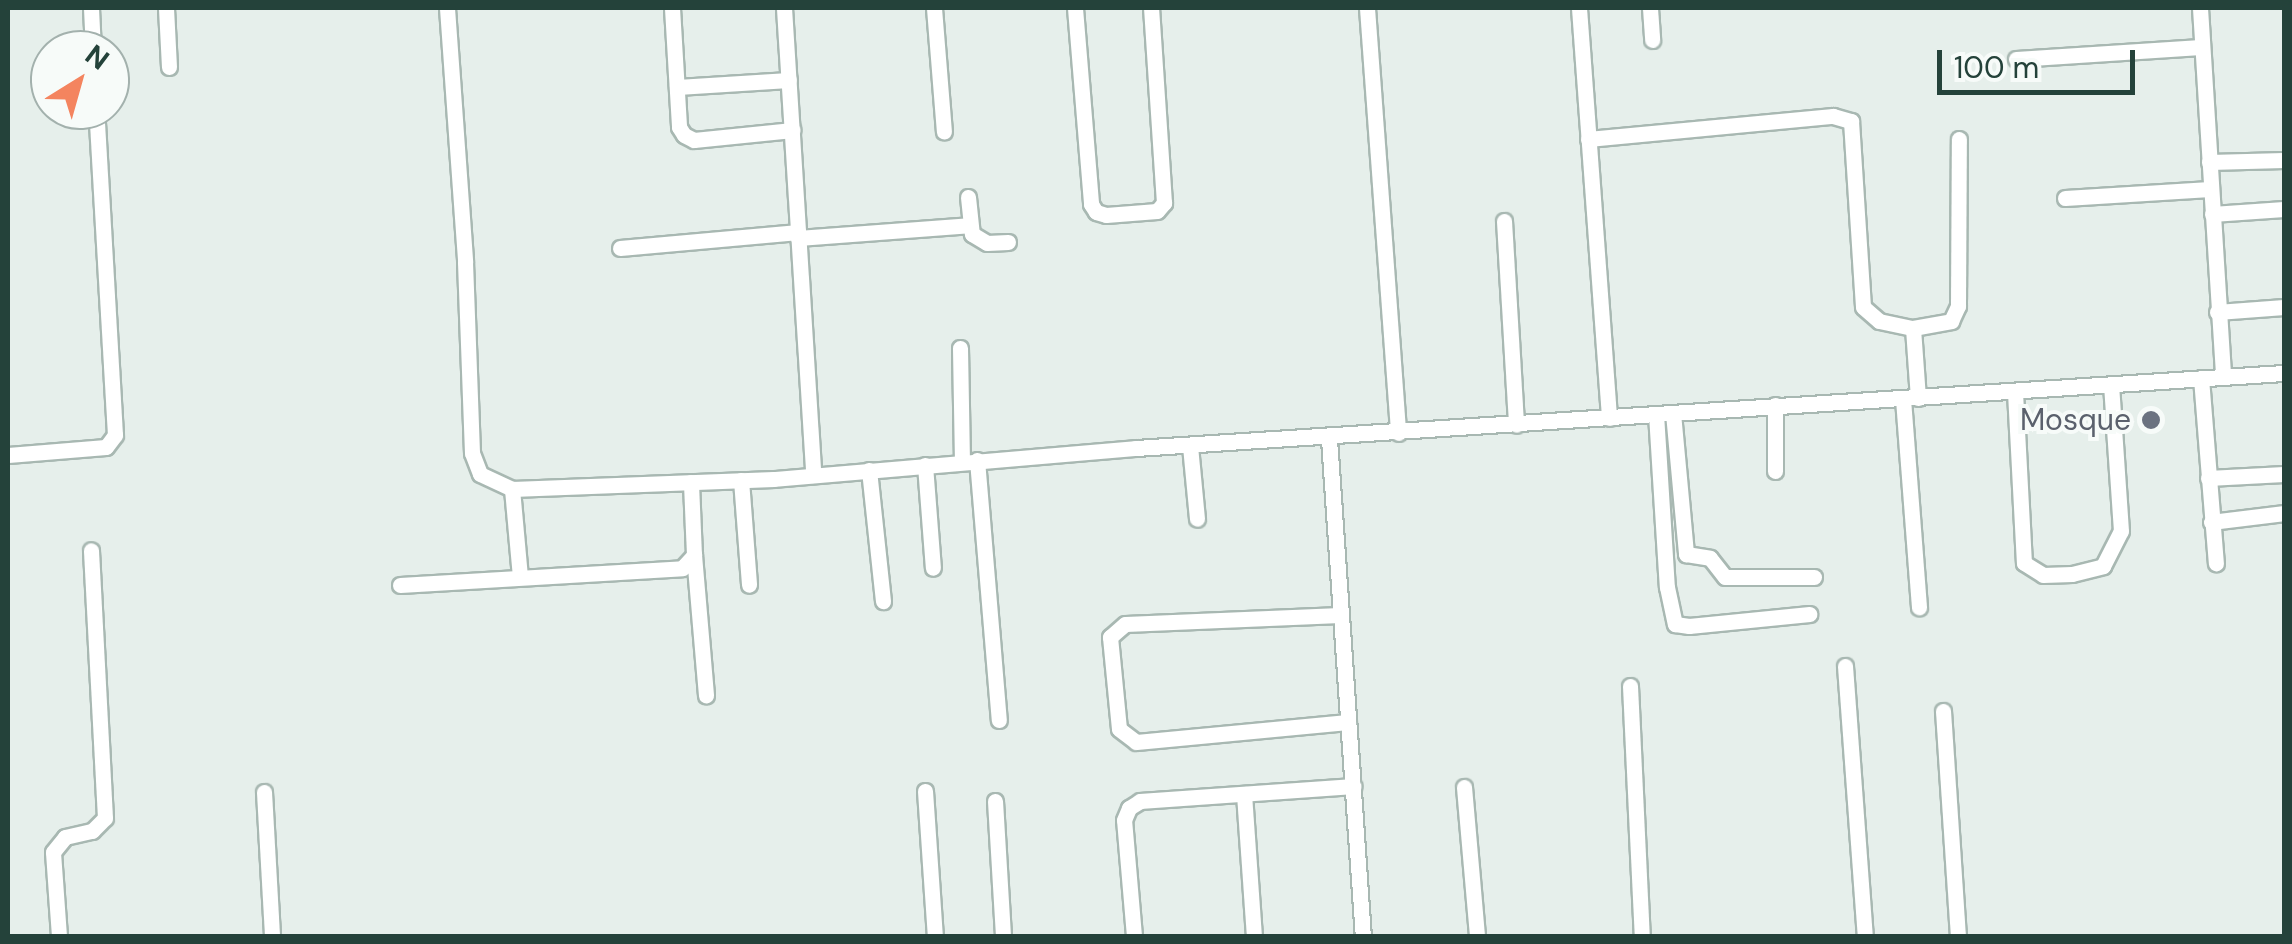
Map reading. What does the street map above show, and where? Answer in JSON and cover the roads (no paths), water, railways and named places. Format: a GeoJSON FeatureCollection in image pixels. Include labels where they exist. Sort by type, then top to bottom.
{"type":"FeatureCollection","features":[{"type":"Feature","properties":{"kind":"street"},"geometry":{"type":"LineString","coordinates":[[166,8],[169,67]]}},
{"type":"Feature","properties":{"kind":"street"},"geometry":{"type":"LineString","coordinates":[[447,8],[466,262],[472,453],[480,474],[512,489],[742,480],[969,460],[2284,373]]}},
{"type":"Feature","properties":{"kind":"street"},"geometry":{"type":"LineString","coordinates":[[672,8],[679,126],[694,140],[792,130]]}},
{"type":"Feature","properties":{"kind":"street"},"geometry":{"type":"LineString","coordinates":[[784,8],[813,475]]}},
{"type":"Feature","properties":{"kind":"street"},"geometry":{"type":"LineString","coordinates":[[934,8],[944,132]]}},
{"type":"Feature","properties":{"kind":"street"},"geometry":{"type":"LineString","coordinates":[[1074,8],[1091,204],[1096,212],[1106,215],[1157,211],[1164,203],[1152,8]]}},
{"type":"Feature","properties":{"kind":"street"},"geometry":{"type":"LineString","coordinates":[[1367,8],[1398,433]]}},
{"type":"Feature","properties":{"kind":"street"},"geometry":{"type":"LineString","coordinates":[[1579,8],[1609,418]]}},
{"type":"Feature","properties":{"kind":"street"},"geometry":{"type":"LineString","coordinates":[[1650,8],[1652,40]]}},
{"type":"Feature","properties":{"kind":"street"},"geometry":{"type":"LineString","coordinates":[[2200,8],[2222,376]]}},
{"type":"Feature","properties":{"kind":"street"},"geometry":{"type":"LineString","coordinates":[[2016,59],[2202,47]]}},
{"type":"Feature","properties":{"kind":"street"},"geometry":{"type":"LineString","coordinates":[[676,88],[789,80]]}},
{"type":"Feature","properties":{"kind":"street"},"geometry":{"type":"LineString","coordinates":[[1588,140],[1834,116],[1850,121],[1863,307],[1879,321],[1913,328],[1951,321],[1958,306],[1959,138]]}},
{"type":"Feature","properties":{"kind":"street"},"geometry":{"type":"LineString","coordinates":[[8,455],[106,447],[115,434],[97,130]]}},
{"type":"Feature","properties":{"kind":"street"},"geometry":{"type":"LineString","coordinates":[[2210,162],[2284,160]]}},
{"type":"Feature","properties":{"kind":"street"},"geometry":{"type":"LineString","coordinates":[[2065,198],[2210,189]]}},
{"type":"Feature","properties":{"kind":"street"},"geometry":{"type":"LineString","coordinates":[[968,196],[969,225],[978,240],[1008,242]]}},
{"type":"Feature","properties":{"kind":"street"},"geometry":{"type":"LineString","coordinates":[[2212,214],[2284,209]]}},
{"type":"Feature","properties":{"kind":"street"},"geometry":{"type":"LineString","coordinates":[[1504,221],[1516,425]]}},
{"type":"Feature","properties":{"kind":"street"},"geometry":{"type":"LineString","coordinates":[[620,248],[969,225]]}},
{"type":"Feature","properties":{"kind":"street"},"geometry":{"type":"LineString","coordinates":[[2217,312],[2284,307]]}},
{"type":"Feature","properties":{"kind":"street"},"geometry":{"type":"LineString","coordinates":[[1913,328],[1910,398],[1919,607]]}},
{"type":"Feature","properties":{"kind":"street"},"geometry":{"type":"LineString","coordinates":[[960,348],[999,720]]}},
{"type":"Feature","properties":{"kind":"street"},"geometry":{"type":"LineString","coordinates":[[2202,378],[2216,563]]}},
{"type":"Feature","properties":{"kind":"street"},"geometry":{"type":"LineString","coordinates":[[2015,392],[2024,563],[2033,574],[2072,574],[2103,566],[2120,532],[2111,384]]}},
{"type":"Feature","properties":{"kind":"street"},"geometry":{"type":"LineString","coordinates":[[1775,405],[1775,471]]}},
{"type":"Feature","properties":{"kind":"street"},"geometry":{"type":"LineString","coordinates":[[1673,413],[1686,554],[1710,558],[1724,578],[1814,577]]}},
{"type":"Feature","properties":{"kind":"street"},"geometry":{"type":"LineString","coordinates":[[1656,414],[1667,587],[1676,624],[1809,614]]}},
{"type":"Feature","properties":{"kind":"street"},"geometry":{"type":"LineString","coordinates":[[1329,439],[1363,936]]}},
{"type":"Feature","properties":{"kind":"street"},"geometry":{"type":"LineString","coordinates":[[1190,446],[1198,519]]}},
{"type":"Feature","properties":{"kind":"street"},"geometry":{"type":"LineString","coordinates":[[925,465],[933,568]]}},
{"type":"Feature","properties":{"kind":"street"},"geometry":{"type":"LineString","coordinates":[[869,470],[884,601]]}},
{"type":"Feature","properties":{"kind":"street"},"geometry":{"type":"LineString","coordinates":[[2208,478],[2284,474]]}},
{"type":"Feature","properties":{"kind":"street"},"geometry":{"type":"LineString","coordinates":[[742,480],[749,586]]}},
{"type":"Feature","properties":{"kind":"street"},"geometry":{"type":"LineString","coordinates":[[691,482],[706,695]]}},
{"type":"Feature","properties":{"kind":"street"},"geometry":{"type":"LineString","coordinates":[[512,489],[520,577]]}},
{"type":"Feature","properties":{"kind":"street"},"geometry":{"type":"LineString","coordinates":[[2211,522],[2284,513]]}},
{"type":"Feature","properties":{"kind":"street"},"geometry":{"type":"LineString","coordinates":[[59,936],[54,852],[65,837],[92,832],[105,818],[91,550]]}},
{"type":"Feature","properties":{"kind":"street"},"geometry":{"type":"LineString","coordinates":[[400,585],[682,568],[694,555]]}},
{"type":"Feature","properties":{"kind":"street"},"geometry":{"type":"LineString","coordinates":[[1340,615],[1126,624],[1110,637],[1120,729],[1126,738],[1136,742],[1348,722]]}},
{"type":"Feature","properties":{"kind":"street"},"geometry":{"type":"LineString","coordinates":[[1845,666],[1865,936]]}},
{"type":"Feature","properties":{"kind":"street"},"geometry":{"type":"LineString","coordinates":[[1630,686],[1642,936]]}},
{"type":"Feature","properties":{"kind":"street"},"geometry":{"type":"LineString","coordinates":[[1942,712],[1958,936]]}},
{"type":"Feature","properties":{"kind":"street"},"geometry":{"type":"LineString","coordinates":[[1134,936],[1124,820],[1130,808],[1140,801],[1353,786]]}},
{"type":"Feature","properties":{"kind":"street"},"geometry":{"type":"LineString","coordinates":[[1464,786],[1477,936]]}},
{"type":"Feature","properties":{"kind":"street"},"geometry":{"type":"LineString","coordinates":[[925,791],[935,936]]}},
{"type":"Feature","properties":{"kind":"street"},"geometry":{"type":"LineString","coordinates":[[264,792],[272,936]]}},
{"type":"Feature","properties":{"kind":"street"},"geometry":{"type":"LineString","coordinates":[[1244,794],[1254,936]]}},
{"type":"Feature","properties":{"kind":"street"},"geometry":{"type":"LineString","coordinates":[[995,801],[1003,936]]}},
{"type":"Feature","properties":{"kind":"place","name":"Mosque"},"geometry":{"type":"Point","coordinates":[2151,420]}}]}
